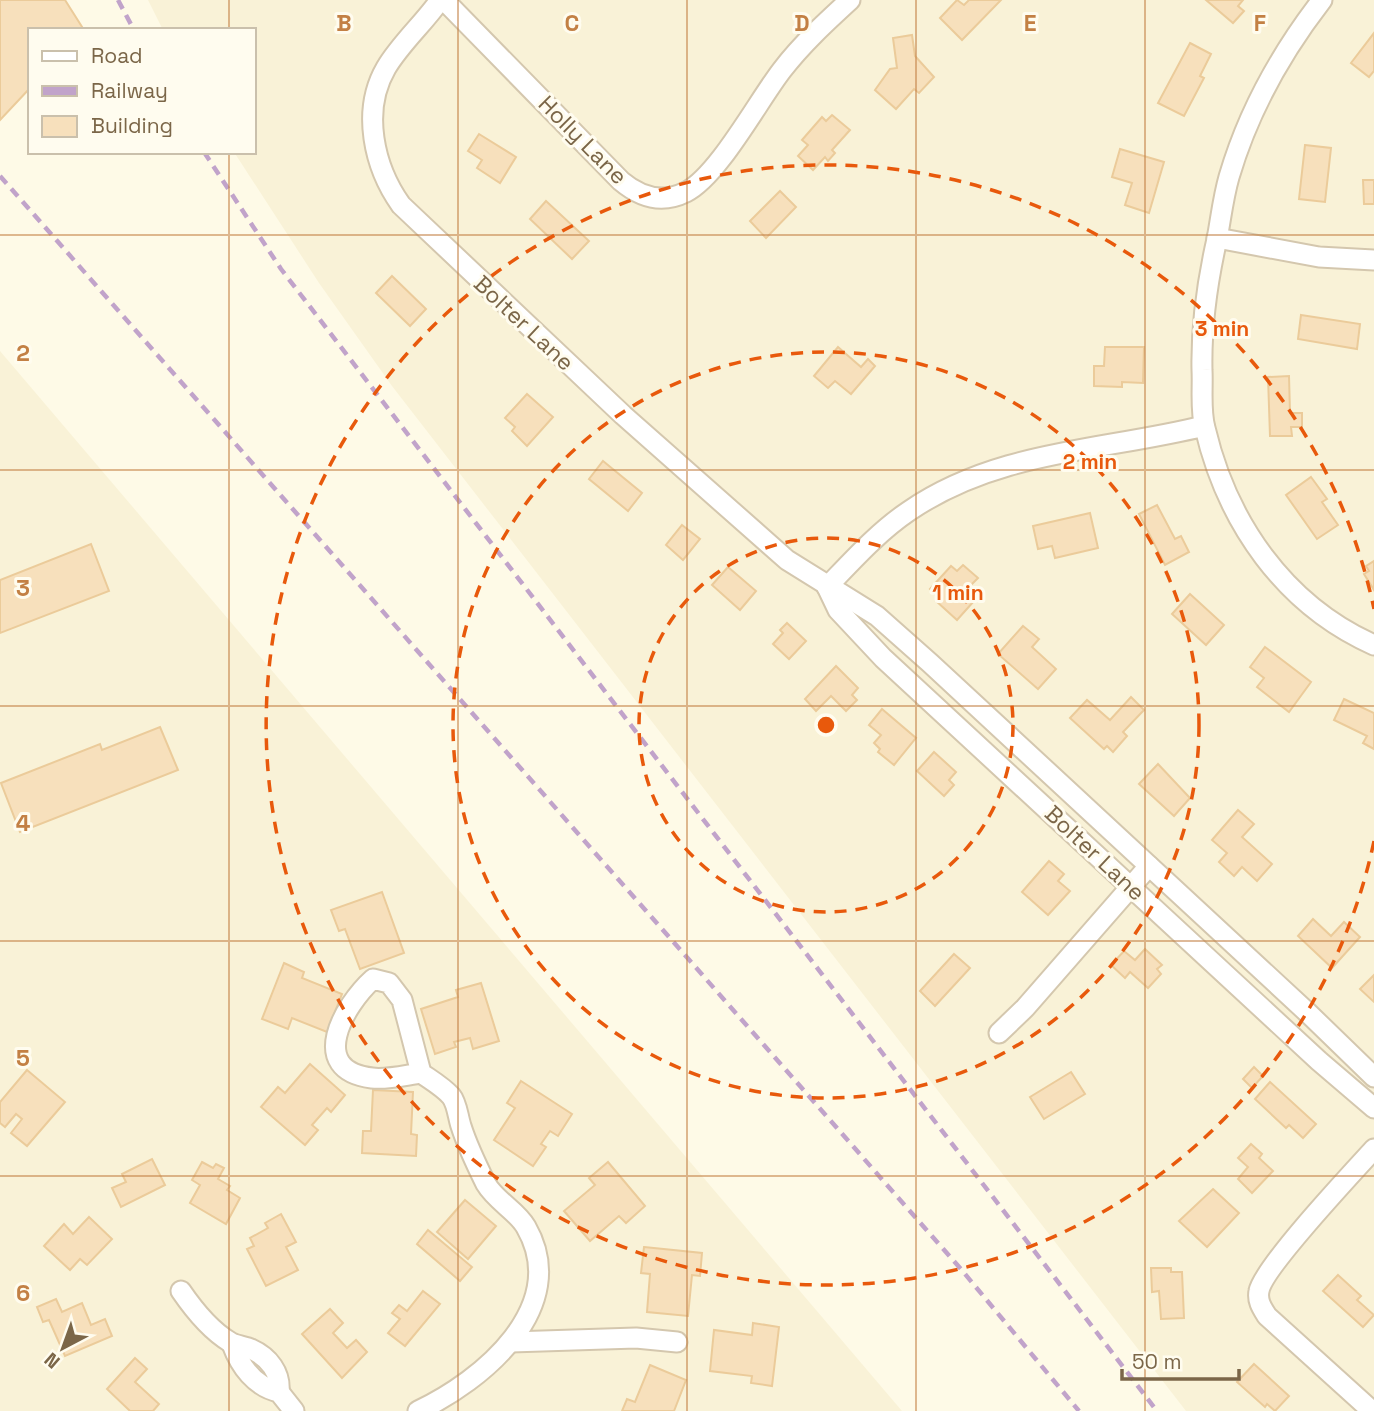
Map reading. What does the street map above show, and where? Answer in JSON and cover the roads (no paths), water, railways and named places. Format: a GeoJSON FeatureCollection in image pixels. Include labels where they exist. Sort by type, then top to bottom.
{"type":"FeatureCollection","features":[{"type":"Feature","properties":{"kind":"street","name":"Holly Lane"},"geometry":{"type":"LineString","coordinates":[[442,0],[633,191],[659,199],[688,191],[712,170],[784,67],[850,0]]}},
{"type":"Feature","properties":{"kind":"street","name":"Bolter Lane"},"geometry":{"type":"LineString","coordinates":[[442,0],[387,66],[377,89],[373,113],[375,144],[380,166],[391,191],[424,229],[623,415],[787,560],[827,587],[854,600],[894,632],[1374,1077]]}},
{"type":"Feature","properties":{"kind":"street"},"geometry":{"type":"LineString","coordinates":[[1322,0],[1296,34],[1256,105],[1230,176],[1204,305],[1204,426],[1239,521],[1267,564],[1311,607],[1336,625],[1374,645]]}},
{"type":"Feature","properties":{"kind":"street"},"geometry":{"type":"LineString","coordinates":[[1217,238],[1319,257],[1374,260]]}},
{"type":"Feature","properties":{"kind":"street"},"geometry":{"type":"LineString","coordinates":[[827,587],[872,540],[908,511],[969,478],[1048,454],[1204,426]]}},
{"type":"Feature","properties":{"kind":"street","name":"Bolter Lane"},"geometry":{"type":"LineString","coordinates":[[827,587],[838,610],[883,658],[1374,1108]]}},
{"type":"Feature","properties":{"kind":"street"},"geometry":{"type":"LineString","coordinates":[[999,1033],[1025,1008],[1149,866]]}},
{"type":"Feature","properties":{"kind":"street"},"geometry":{"type":"LineString","coordinates":[[418,1411],[462,1387],[488,1366],[511,1342],[532,1309],[539,1280],[535,1250],[526,1226],[488,1187],[462,1128],[453,1097],[421,1073],[402,1000],[389,983],[373,979],[355,995],[342,1016],[335,1042],[339,1061],[351,1072],[373,1078],[421,1073]]}},
{"type":"Feature","properties":{"kind":"street"},"geometry":{"type":"LineString","coordinates":[[1372,1411],[1267,1316],[1259,1303],[1259,1290],[1266,1276],[1295,1239],[1374,1149]]}},
{"type":"Feature","properties":{"kind":"street"},"geometry":{"type":"LineString","coordinates":[[181,1291],[194,1309],[232,1344],[252,1349],[274,1367],[280,1380],[279,1392],[293,1411]]}},
{"type":"Feature","properties":{"kind":"street"},"geometry":{"type":"LineString","coordinates":[[511,1342],[636,1338],[677,1342]]}},
{"type":"Feature","properties":{"kind":"railway"},"geometry":{"type":"LineString","coordinates":[[118,0],[133,28]]}},
{"type":"Feature","properties":{"kind":"railway"},"geometry":{"type":"LineString","coordinates":[[205,154],[281,269],[1157,1411]]}},
{"type":"Feature","properties":{"kind":"railway"},"geometry":{"type":"LineString","coordinates":[[0,176],[960,1268],[1079,1411]]}}]}
